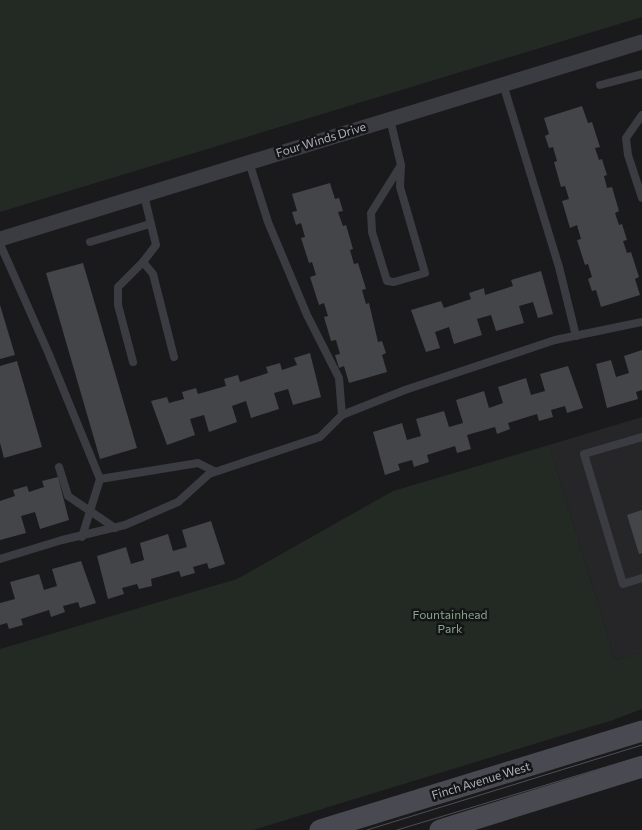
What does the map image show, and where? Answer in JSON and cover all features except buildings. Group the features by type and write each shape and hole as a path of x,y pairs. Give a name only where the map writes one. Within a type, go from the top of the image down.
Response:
{"main road":[{"name":"Finch Avenue West","path":"320,830 642,731"},
{"path":"440,830 642,767"}],"street":[{"name":"Four Winds Drive","path":"0,239 642,42"}],"lane":[{"path":"600,86 642,74"},
{"path":"503,84 559,266 576,336"},
{"path":"642,115 626,138 628,155 642,198"},
{"path":"390,119 401,165 400,187 425,273 394,282 387,280 372,232 371,213 401,165"},
{"path":"249,162 268,222 308,315 339,378 342,416"},
{"path":"133,362 118,305 118,287 143,262 156,245 144,195"},
{"path":"90,242 150,224"},
{"path":"0,244 48,352 100,479 82,537"},
{"path":"143,262 153,274 174,357"},
{"path":"0,559 62,540 115,528 178,502 214,471 320,437 342,416 405,390 555,340 642,322"},
{"path":"642,436 584,454 624,584 642,578"},
{"path":"100,479 198,463 214,471"},
{"path":"59,467 68,496 115,528"}],"shaded area":[{"path":"642,417 642,652 615,660 549,445"}],"green space":[{"path":"0,0 642,0 642,17 0,212"},
{"name":"Fountainhead Park","path":"549,445 615,660 642,652 642,709 613,720 253,830 0,830 0,649 237,579 393,491"}],"tram line":[{"path":"367,830 642,745"},
{"path":"397,830 642,756"}]}
